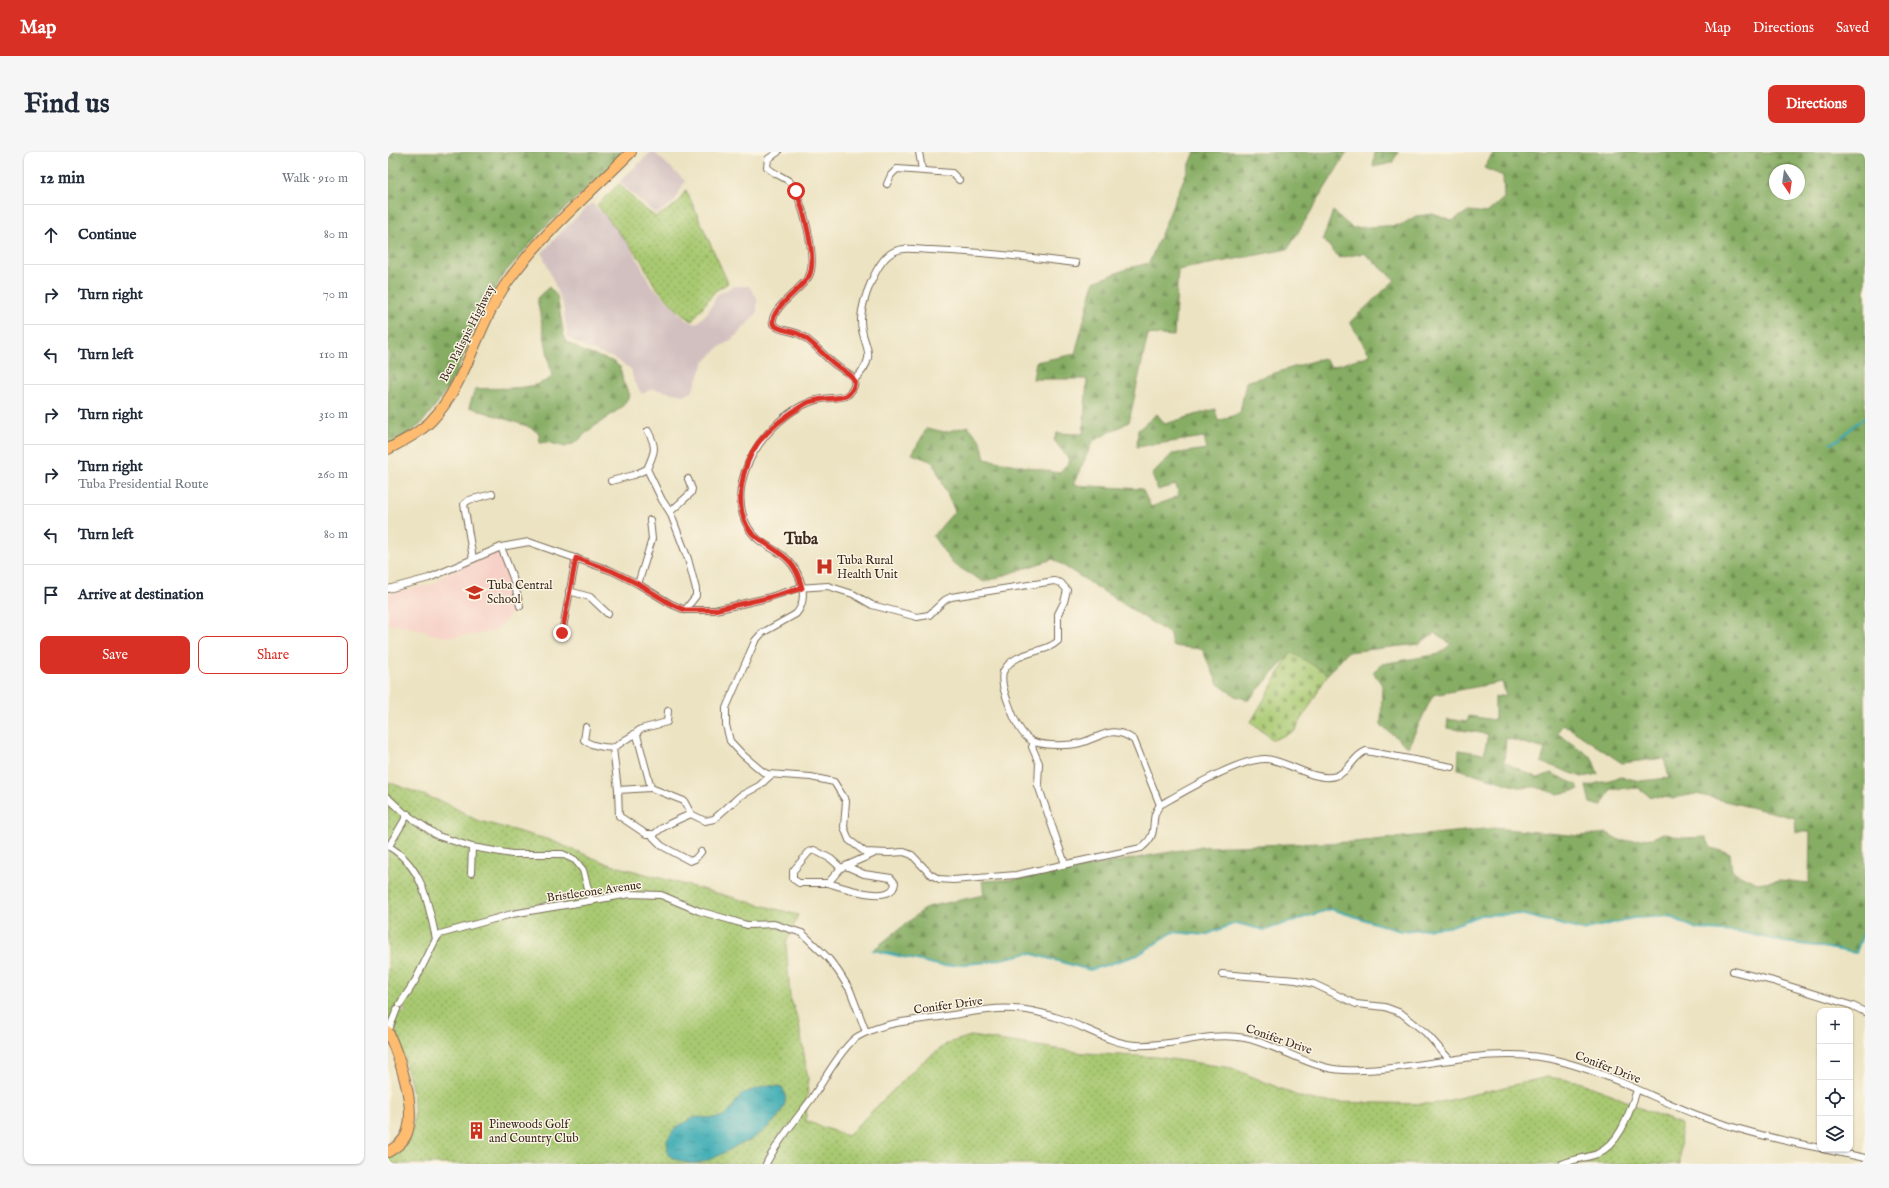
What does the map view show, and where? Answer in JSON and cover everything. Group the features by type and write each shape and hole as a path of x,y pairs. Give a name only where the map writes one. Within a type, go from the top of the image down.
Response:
{"main road":[{"name":"Ben Palispis Highway","path":"388,449 420,430 439,411 456,384 489,312 517,269 543,239 631,152"},
{"path":"388,1032 400,1060 410,1109 408,1133 403,1140 388,1152"}],"street":[{"path":"778,152 768,158 767,167 785,178 796,191 805,216 812,268 805,282 774,315 773,324 779,328 804,337 854,380"},
{"path":"919,152 922,170"},
{"path":"887,184 891,175 897,169 952,173 959,180"},
{"path":"1076,263 960,251 904,249 893,252 876,269 861,320 869,356 863,370 854,380 853,390 846,396 816,400 790,414 758,444 750,458 746,470 741,501 747,526 756,537 777,550 794,565 802,588 802,603 796,614 762,633 755,640 726,708 726,725 730,741 763,772 771,775 811,777 834,782 846,801 844,827 846,834 857,847 865,852 904,852 912,855 930,874 944,880 1016,875 1141,848 1150,841 1155,828 1155,811 1160,805 1227,770 1266,759 1321,776 1330,777 1339,775 1359,754 1366,751 1452,767"},
{"path":"611,481 634,475 647,469 655,447 648,431"},
{"path":"647,469 662,500 670,512 688,559 696,589 696,596 685,610"},
{"path":"670,512 691,493 692,489 688,479"},
{"path":"473,559 469,543 464,504 469,500 492,494"},
{"path":"638,584 652,539 650,520"},
{"path":"388,589 429,578 501,547 529,542 612,571 638,584 658,598 685,610 701,611 726,608 802,588 834,587 853,594 872,605 917,618 929,615 945,600 951,597 1042,582 1061,583 1067,590 1064,602 1058,614 1058,640 1050,646 1032,651 1010,662 1005,668 1002,676 1004,688 1014,719 1020,729 1034,742 1061,746 1085,742 1102,733 1123,732 1134,740 1160,805"},
{"path":"501,547 513,578 520,606"},
{"path":"562,633 576,558"},
{"path":"569,591 590,597 608,614"},
{"path":"586,727 584,736 587,743 613,748 641,729 667,722 668,711"},
{"path":"633,735 638,736 651,788"},
{"path":"1034,742 1032,747 1039,763 1038,785 1065,864"},
{"path":"613,748 618,790 619,816 646,834 654,834 691,814"},
{"path":"618,790 651,788 684,801 691,814 705,821 711,820 742,794 759,786 771,775"},
{"path":"388,798 438,836 472,847 512,854 562,854 575,860 583,870 591,900"},
{"path":"388,1032 436,939 426,895 418,877 410,865 389,846 408,814"},
{"path":"654,834 654,840 690,861 701,852"},
{"path":"471,873 472,847"},
{"path":"814,850 843,867 864,874 890,878 895,883 895,888 892,892 883,895 854,891 828,883 799,883 793,878 793,871 809,852 814,850"},
{"path":"828,883 843,867 874,853"},
{"name":"Bristlecone Avenue","path":"436,939 440,934 512,914 630,894 661,895 699,911 747,925 774,924 802,933 828,958 838,971 850,990 866,1032"},
{"path":"1733,971 1773,981 1853,1006 1865,1012"},
{"path":"1222,974 1296,980 1314,984 1356,1004 1385,1007 1401,1013 1426,1033 1449,1059"},
{"name":"Conifer Drive","path":"766,1164 783,1136 804,1109 843,1052 852,1042 866,1032 899,1022 1014,1008 1055,1017 1116,1041 1134,1045 1151,1045 1225,1035 1257,1041 1320,1065 1340,1070 1391,1068 1449,1059 1493,1056 1524,1056 1551,1059 1580,1067 1741,1130 1817,1148"},
{"path":"1562,1164 1597,1154 1611,1144 1624,1124 1637,1090"},
{"name":"Conifer Drive","path":"1836,1152 1865,1158"}],"shaded area":[{"path":"651,152 654,152 685,181 674,202 656,214 619,182"},
{"path":"592,203 615,226 635,255 651,285 686,320 696,324 708,312 717,295 734,286 749,286 757,298 757,313 735,337 717,349 704,363 692,392 684,395 652,389 642,394 634,382 631,369 613,358 586,348 568,338 563,305 542,253 566,227"},
{"name":"Tuba Central School","path":"501,551 516,602 513,612 500,626 491,632 446,637 429,634 428,631 388,624 388,593 435,584 441,577 449,572"}],"green space":[{"path":"388,152 626,152 544,228 502,276 476,326 453,380 420,425 388,446"},
{"path":"1195,152 1347,152 1288,249 1178,270 1174,336 1148,334 1129,422 1093,441 1073,485 1142,489 1151,507 1179,496 1176,485 1158,490 1152,475 1172,454 1207,449 1204,437 1137,447 1138,430 1157,414 1165,424 1215,409 1218,421 1240,413 1246,382 1323,358 1332,367 1370,355 1350,322 1395,280 1364,253 1339,258 1323,239 1333,211 1352,228 1401,225 1416,216 1433,214 1452,221 1469,211 1487,213 1504,198 1503,176 1484,168 1494,152 1865,152 1865,928 1856,953 1784,942 1746,933 1697,929 1669,916 1633,918 1583,930 1520,914 1481,915 1449,927 1400,931 1331,909 1264,930 1236,923 1205,935 1173,932 1138,955 1090,970 1029,953 988,962 942,966 873,950 927,907 984,895 982,881 1019,879 1198,847 1354,842 1494,828 1580,836 1607,833 1621,841 1653,838 1663,833 1681,838 1706,837 1711,848 1730,853 1732,871 1757,883 1780,880 1809,883 1810,832 1796,832 1795,818 1696,794 1672,798 1649,796 1639,788 1611,789 1601,806 1590,803 1586,786 1621,777 1641,781 1669,778 1664,758 1622,763 1563,724 1557,733 1592,758 1598,774 1582,777 1541,762 1545,749 1506,738 1504,762 1538,778 1551,773 1577,785 1579,790 1557,794 1536,787 1518,787 1458,769 1459,750 1484,754 1488,734 1447,728 1448,719 1467,722 1469,716 1495,720 1495,697 1506,695 1502,682 1433,695 1408,747 1381,725 1382,685 1373,672 1382,664 1439,654 1451,644 1434,633 1419,644 1347,652 1328,674 1291,653 1249,700 1235,696 1218,684 1202,649 1172,646 1170,634 1053,559 984,582 953,564 933,536 955,511 933,462 912,454 927,428 945,432 968,426 981,441 985,459 1059,473 1070,461 1054,440 1057,433 1083,434 1087,379 1033,379 1036,362 1075,354 1094,282 1129,268 1149,263"},
{"path":"1375,152 1398,152 1392,163 1373,167"},
{"path":"619,184 642,207 656,217 677,204 686,190 728,283 715,291 692,321 675,308 655,286 641,260 597,205"},
{"path":"549,287 557,296 565,341 584,352 612,361 620,367 623,382 630,395 622,407 588,431 577,442 565,447 547,442 540,443 539,433 527,426 469,407 475,389 525,387 544,382 552,377 537,298"},
{"path":"1291,652 1328,674 1295,731 1273,740 1251,722"},
{"path":"388,782 448,804 476,820 550,840 608,864 798,915 786,943 790,997 799,1023 808,1079 806,1121 847,1136 921,1063 948,1043 971,1036 1084,1053 1156,1057 1232,1068 1300,1097 1326,1102 1433,1104 1547,1077 1576,1081 1611,1094 1640,1108 1681,1124 1680,1164 388,1164 388,1159 403,1147 411,1132 414,1115 413,1096 409,1077 394,1024 388,1019"}],"water":[{"path":"768,1085 782,1087 785,1095 785,1102 778,1117 758,1135 702,1162 685,1162 668,1155 667,1140 675,1128 694,1117 717,1118 723,1116 728,1113 739,1097 744,1093"}],"waterway":[{"path":"1831,443 1841,438 1855,424 1865,418"},
{"path":"873,950 942,966 988,962 1029,953 1090,970 1138,955 1173,932 1205,935 1236,923 1264,930 1331,909 1400,931 1449,927 1481,915 1520,914 1583,930 1633,918 1669,916 1697,929 1746,933 1784,942 1856,953 1865,928"}],"tunnel":[{"path":"400,1010 403,1006"}],"place":[{"name":"Tuba Rural Health Unit","path":"824,567"},
{"name":"Tuba Central School","path":"474,592"},
{"name":"Pinewoods Golf and Country Club","path":"476,1131"}],"district":[{"name":"Tuba","path":"801,538"}],"route":[{"path":"562,633 576,558 625,577 658,598 685,610 701,611 732,607 802,588 794,565 777,550 751,533 744,519 741,501 741,493 750,458 766,434 790,414 806,404 816,400 846,396 853,390 854,385 854,380 850,375 828,359 804,337 775,326 772,321 774,315 784,303 805,282 810,275 812,268 812,258 805,216 796,191"}]}
